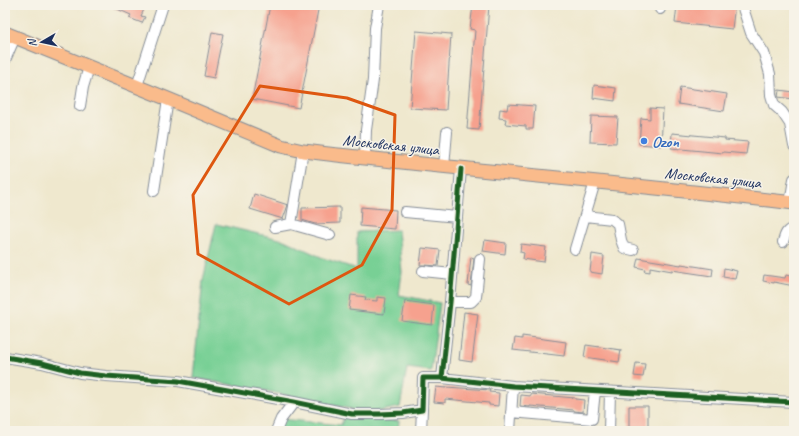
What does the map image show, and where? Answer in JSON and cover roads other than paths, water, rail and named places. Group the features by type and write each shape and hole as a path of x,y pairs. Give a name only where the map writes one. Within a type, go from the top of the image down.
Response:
{"main road":[{"name":"Московская улица","path":"10,35 281,146 303,151 792,203"}],"street":[{"path":"137,86 163,5"},
{"path":"365,158 366,130 373,80 375,28 379,5"},
{"path":"742,5 751,33 764,53 770,74 771,95 774,105 782,112 790,124 794,146"},
{"path":"5,60 10,35"},
{"path":"80,106 83,87 89,67"},
{"path":"154,191 168,99"},
{"path":"444,167 447,132"},
{"path":"291,224 303,151"},
{"path":"442,378 461,169"},
{"path":"792,203 794,179"},
{"path":"575,249 595,182"},
{"path":"405,212 457,217"},
{"path":"585,216 612,220 618,224 624,248 633,250"},
{"path":"275,227 291,224 330,235"},
{"path":"783,242 785,233 794,228"},
{"path":"450,302 471,302 476,297 480,259"},
{"path":"423,271 452,274"},
{"path":"5,357 42,363 80,373 178,381 352,414 402,413 422,410"},
{"path":"421,431 423,378 442,378 513,386 794,402"},
{"path":"510,431 513,386"},
{"path":"511,412 592,419 594,391"},
{"path":"609,431 610,392"},
{"path":"276,431 281,418 294,402"}],"place":[{"name":"Ozon","path":"644,141"}]}
